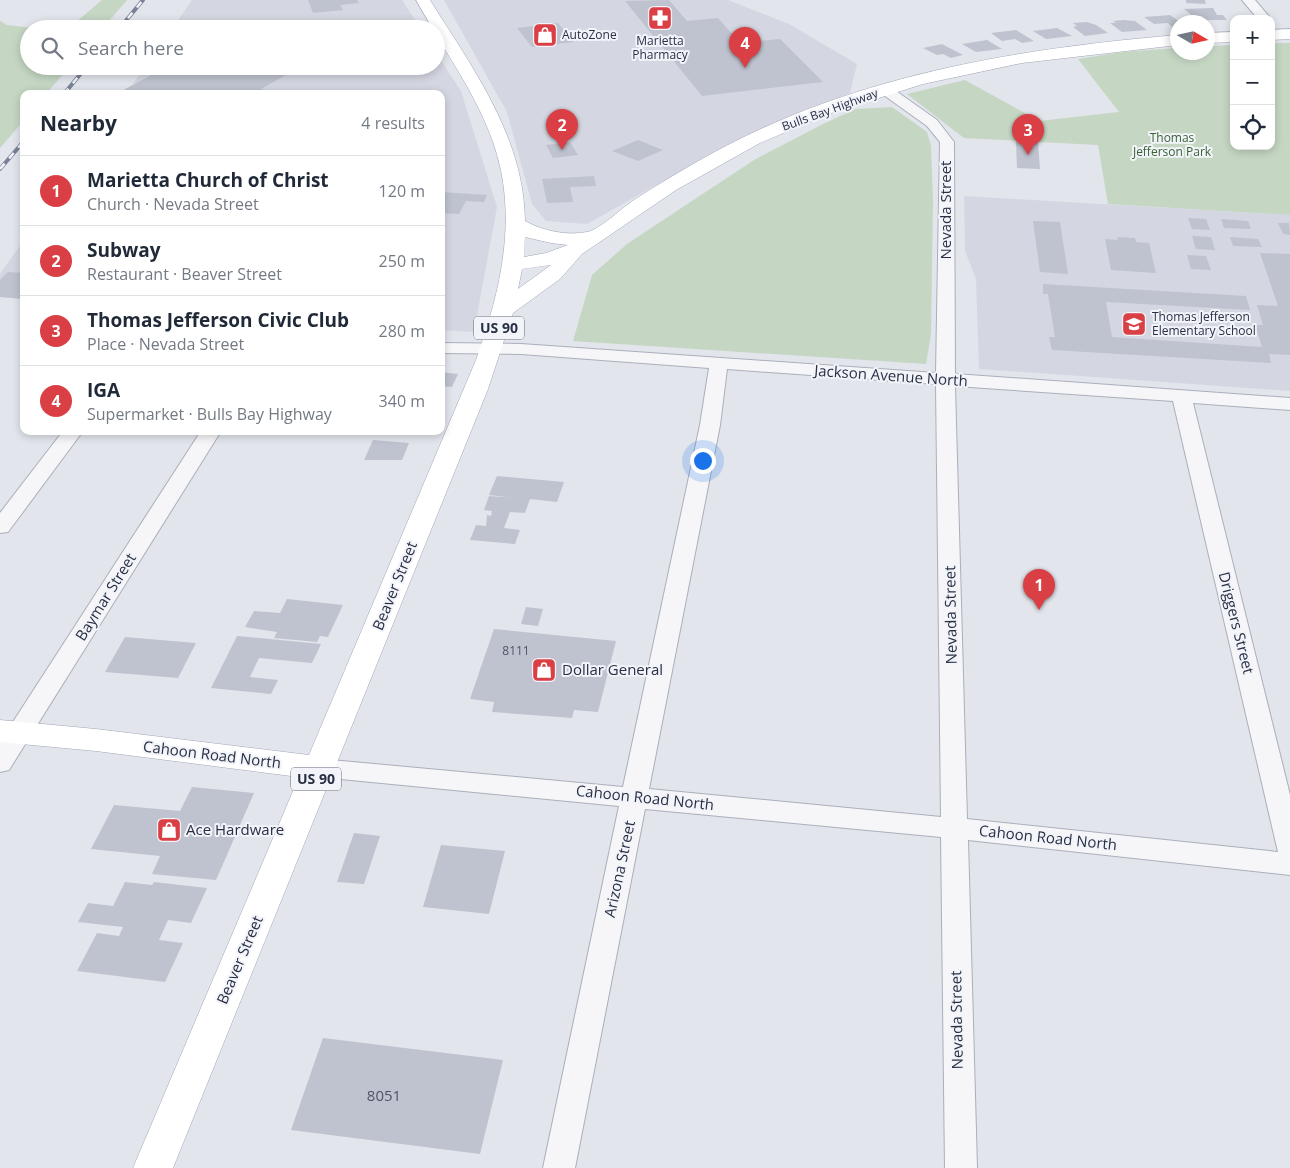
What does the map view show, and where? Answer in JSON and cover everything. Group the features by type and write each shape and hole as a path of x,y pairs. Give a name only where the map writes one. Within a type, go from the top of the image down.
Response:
{"main road":[{"name":"Beaver Street","path":"424,0 435,20"},
{"path":"1215,37 1230,36"},
{"name":"Beaver Street","path":"153,1168 492,349 504,309 513,264 516,224 510,172 503,145 494,123 445,37"},
{"name":"Bulls Bay Highway","path":"513,264 545,260 584,244 666,188 738,147 808,116 888,89 977,66 1102,46 1170,41"},
{"path":"504,309 553,275 584,244 570,239 540,236 516,224"},
{"name":"Cahoon Road North","path":"10,732 99,740 320,768"}],"street":[{"path":"1248,0 1261,15"},
{"name":"Nevada Street","path":"888,89 890,93 932,123 947,142 947,380 960,1168"},
{"name":"Jackson Avenue North","path":"445,348 520,349 1290,404"},
{"name":"Arizona Street","path":"559,1168 710,426 720,363"},
{"name":"Driggers Street","path":"1182,396 1290,850"},
{"path":"0,527 70,435"},
{"name":"Baymar Street","path":"0,764 10,732 208,435"},
{"name":"Cahoon Road North","path":"320,768 953,828 1290,864"}],"shaded area":[{"path":"192,0 402,0 415,20 178,20"},
{"path":"444,0 728,0 789,24 857,64 850,93 731,143 587,224 546,221 532,204 507,112"},
{"path":"445,67 461,91 497,207 474,332 445,330 445,90 129,90 139,75 445,75"},
{"name":"Thomas Jefferson Elementary School","path":"964,196 1290,215 1290,391 979,369 976,279 965,251"},
{"path":"20,246 20,299 0,297 0,274"}],"green space":[{"path":"102,0 127,0 110,20 79,20"},
{"path":"0,21 7,25 20,26 20,75 62,75 49,90 20,90 20,125 0,148"},
{"name":"Thomas Jefferson Park","path":"1275,43 1290,43 1290,215 1108,204 1098,145 964,138 907,94 965,80 1039,121 1119,112 1078,59 1123,52 1170,49 1170,60 1215,60 1215,46 1230,45 1230,150 1275,150"},
{"path":"892,107 927,132 931,146 933,201 931,334 926,364 573,341 592,275 627,244 754,160 823,124 856,109"}],"building":[{"path":"308,0 357,0 359,3 340,5 343,10 313,13"},
{"path":"669,0 687,21 718,18 740,43 780,39 823,82 702,96 625,1"},
{"path":"1186,0 1205,0 1206,4 1186,3"},
{"path":"1213,8 1217,15 1223,15 1227,20 1215,20 1215,15 1191,15 1184,9"},
{"path":"1170,15 1170,25 1168,23 1154,24 1144,17"},
{"path":"1123,20 1135,21 1147,30 1122,32 1110,23"},
{"path":"1087,22 1096,25 1108,33 1085,36 1073,27 1077,26 1073,23"},
{"name":"AutoZone","path":"558,23 573,42 532,47 517,28"},
{"path":"1057,28 1072,36 1046,39 1033,31"},
{"path":"1016,30 1034,41 1022,43 1015,39 1002,41 991,33"},
{"path":"987,40 1002,49 976,52 962,44"},
{"path":"942,44 963,55 951,58 943,54 937,55 923,48"},
{"path":"151,75 286,75 261,89 265,90 123,90"},
{"path":"638,140 663,150 638,161 612,151"},
{"path":"570,142 578,155 553,158 546,145"},
{"path":"1016,142 1038,143 1040,169 1017,168"},
{"path":"594,176 596,186 570,187 573,202 547,203 542,179"},
{"path":"445,192 487,195 484,202 466,201 459,214 445,213"},
{"path":"1188,218 1206,219 1210,230 1192,229"},
{"path":"1221,219 1248,221 1251,229 1224,228"},
{"path":"1033,221 1060,222 1068,274 1040,272"},
{"path":"1278,223 1289,223 1290,235 1283,234"},
{"path":"1192,236 1211,237 1215,250 1196,249"},
{"path":"1117,237 1135,238 1136,242 1149,243 1156,273 1111,270 1105,239 1118,240"},
{"path":"1230,237 1258,239 1262,247 1233,246"},
{"path":"1260,253 1290,254 1290,355 1269,354 1271,363 1052,350 1049,337 1055,337 1048,294 1043,294 1043,284 1246,296 1250,310 1106,302 1112,337 1262,347 1255,325 1263,325 1257,305 1278,306"},
{"path":"1187,255 1206,256 1211,270 1191,269"},
{"path":"8,272 20,273 20,299 0,297 0,280"},
{"path":"445,372 458,374 452,387 445,386"},
{"path":"373,440 409,443 402,460 364,460"},
{"path":"497,476 564,482 557,502 530,499 525,513 510,512 504,528 520,530 515,544 470,540 476,525 486,526 487,515 491,516 492,511 484,510 489,496 515,498 489,495"},
{"path":"287,599 343,605 328,637 320,636 317,642 274,638 277,632 245,627 254,611 280,613"},
{"path":"526,607 543,609 538,626 521,624"},
{"name":"Dollar General","path":"494,629 616,641 598,712 574,710 572,718 492,712 494,702 470,699"},
{"path":"237,636 321,644 312,663 259,658 250,677 278,680 271,694 211,688"},
{"path":"125,637 196,643 178,678 105,672"},
{"name":"Ace Hardware","path":"192,787 254,793 216,880 152,874 160,856 91,849 114,805 180,811"},
{"path":"354,833 380,836 364,884 337,882"},
{"path":"441,845 505,851 489,914 423,907"},
{"path":"125,882 152,885 154,882 207,888 191,923 168,920 159,940 183,943 165,982 77,971 97,933 119,936 123,927 78,922 88,903 113,906"},
{"path":"323,1038 503,1060 480,1154 291,1130"}],"railway":[{"path":"126,20 143,0"},
{"path":"67,90 80,75"},
{"path":"0,169 20,146"}],"place":[{"name":"Marietta Pharmacy","path":"660,18"},
{"name":"AutoZone","path":"545,35"},
{"name":"IGA","path":"745,68"},
{"name":"Subway","path":"562,150"},
{"name":"Thomas Jefferson Civic Club","path":"1028,155"},
{"name":"Thomas Jefferson Elementary School","path":"1134,324"},
{"name":"Marietta Church of Christ","path":"1039,610"},
{"name":"Dollar General","path":"544,670"},
{"name":"Ace Hardware","path":"169,830"}]}
